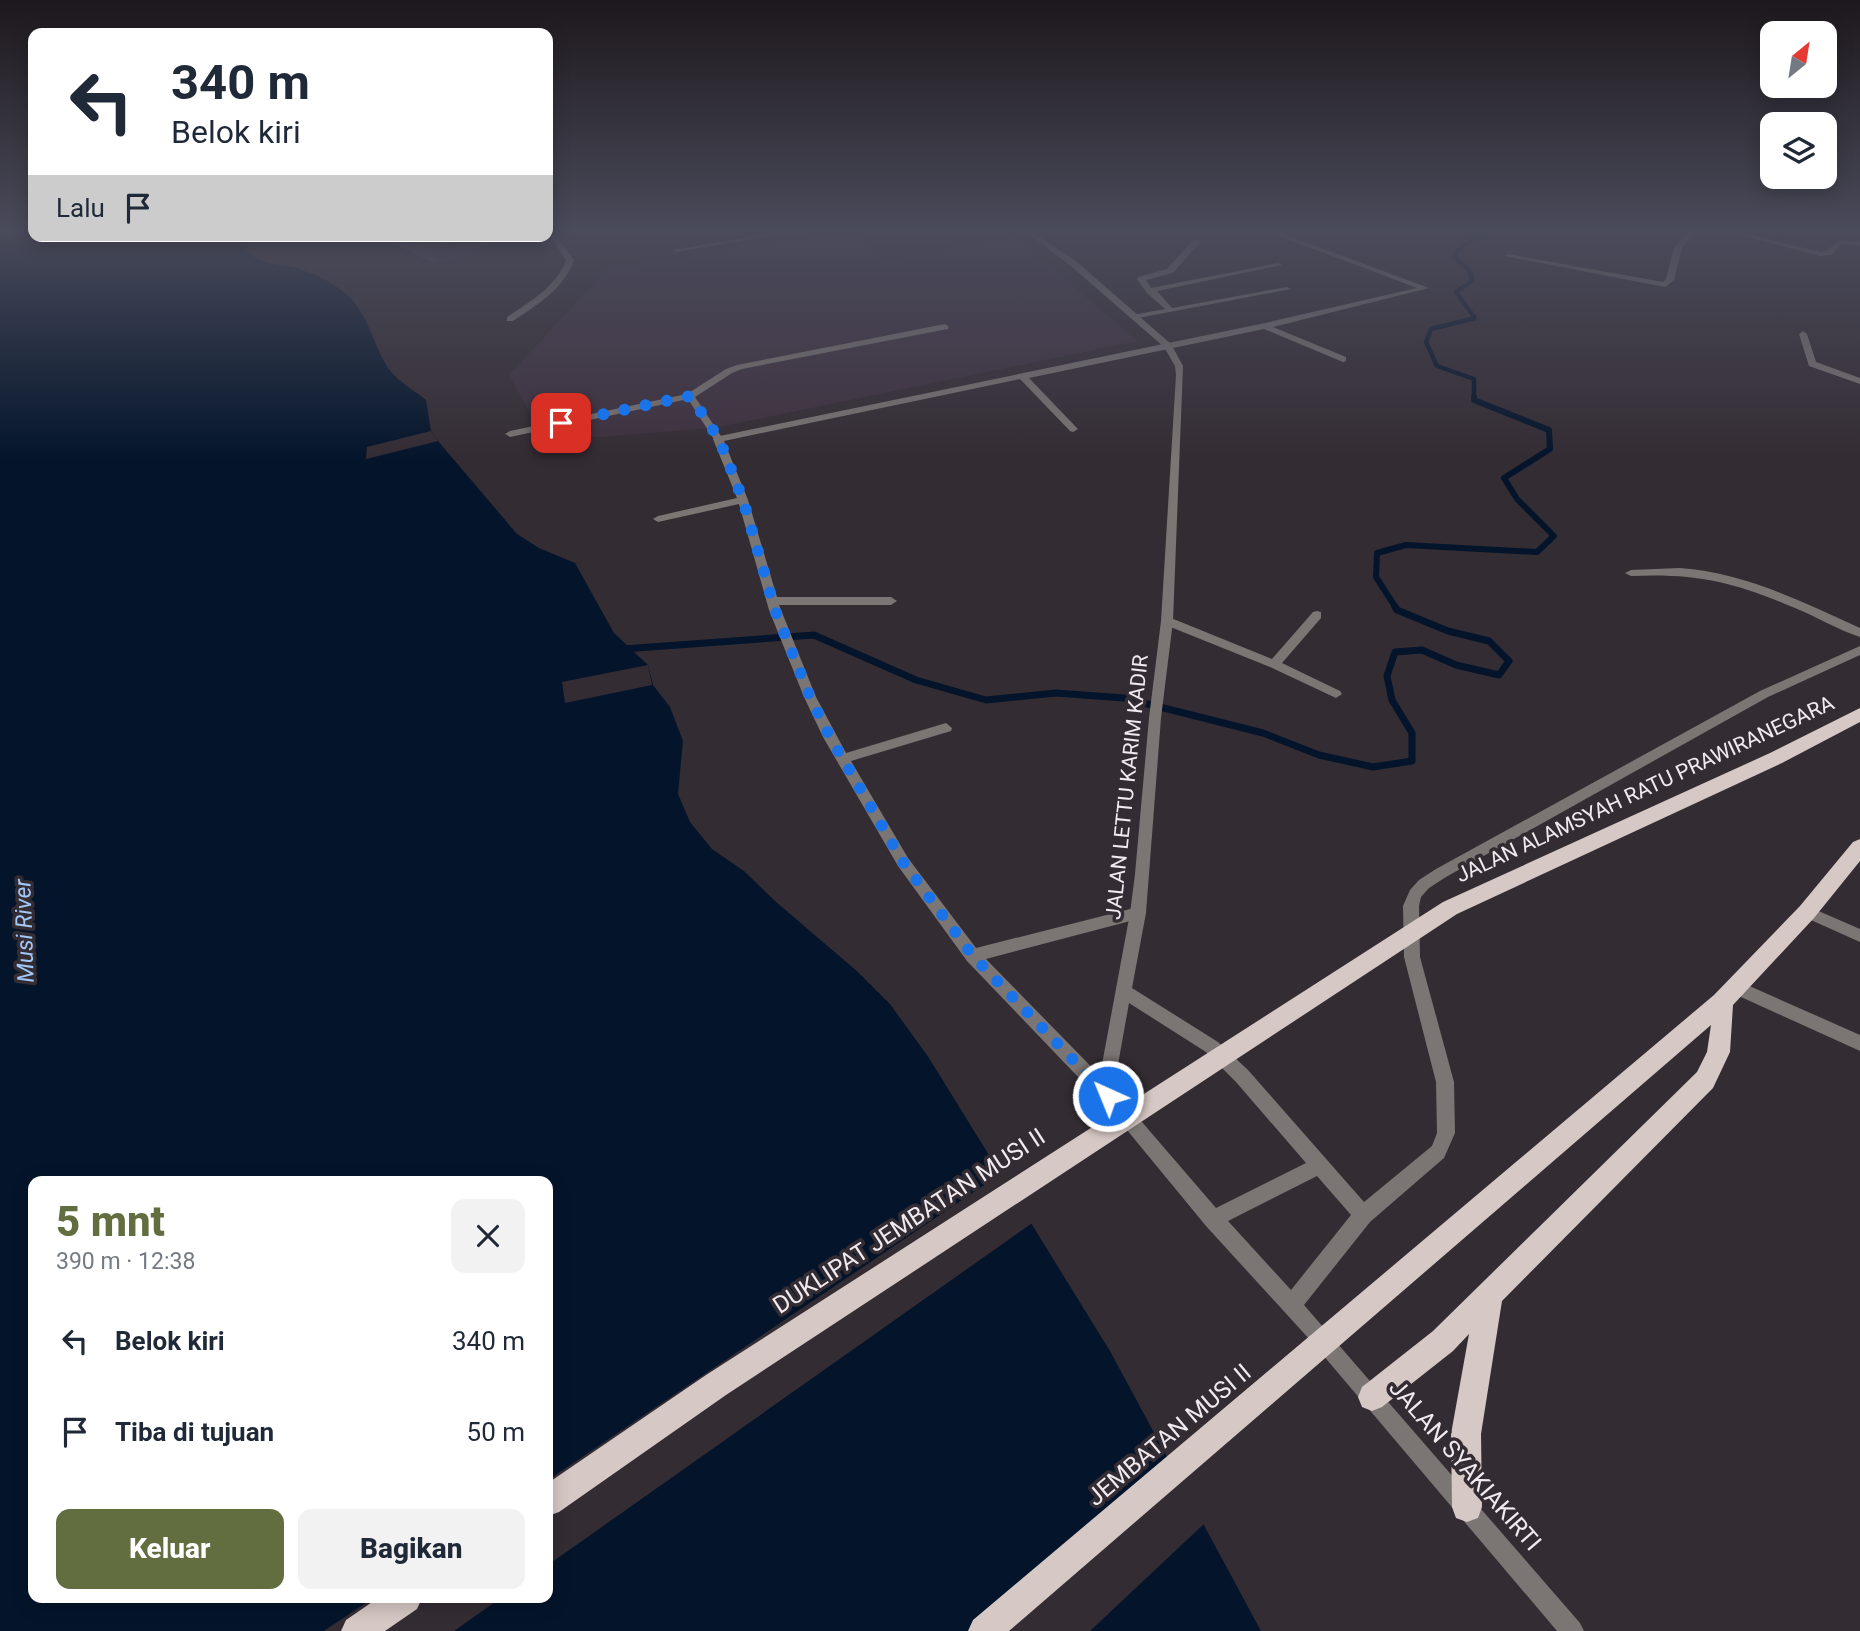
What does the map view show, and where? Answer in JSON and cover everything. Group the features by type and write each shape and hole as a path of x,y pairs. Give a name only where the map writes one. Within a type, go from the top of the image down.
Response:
{"highway":[{"name":"JALAN ALAMSYAH RATU PRAWIRANEGARA","path":"1450,908 1776,758 1860,714"},
{"path":"1372,1396 1443,1341 1705,1080 1720,1053 1729,994 1807,912 1860,847"},
{"name":"DUKLIPAT JEMBATAN MUSI II","path":"553,1497 842,1302 1450,908"},
{"name":"JEMBATAN MUSI II","path":"984,1631 1392,1285 1729,994"},
{"path":"1467,1507 1466,1434 1490,1294"},
{"path":"358,1631 399,1603"}],"street":[{"path":"510,319 526,308"},
{"name":"JALAN LETTU KARIM KADIR","path":"1108,1096 1111,1059 1138,913 1155,718 1167,621 1180,375 1179,366 1168,346 1126,308"},
{"path":"1136,317 1181,308"},
{"path":"719,439 1340,308"},
{"path":"1265,326 1343,359"},
{"path":"510,434 690,396 740,367 944,327"},
{"path":"1803,334 1812,364 1860,381"},
{"path":"1023,377 1073,429"},
{"path":"690,396 719,439 743,500 782,627 810,697 903,862 973,956 1108,1096 1290,1306 1363,1215 1438,1152 1446,1133 1445,1082 1412,957 1410,906 1415,894 1424,884 1441,873 1764,694 1860,650"},
{"path":"658,519 743,500"},
{"path":"1631,573 1680,572 1712,576 1860,632"},
{"path":"773,601 891,601"},
{"path":"1274,664 1317,615"},
{"path":"1167,621 1274,664 1336,694"},
{"path":"843,759 946,728"},
{"path":"1807,912 1860,936"},
{"path":"973,956 1138,913"},
{"path":"1125,992 1212,1047 1242,1076 1363,1215"},
{"path":"1729,994 1860,1043"},
{"path":"1213,1219 1319,1166"},
{"name":"JALAN SYAKIAKIRTI","path":"1290,1306 1372,1396 1572,1631"}],"shaded area":[{"path":"571,308 1099,308 1138,341 714,428 545,441 509,375"}],"water":[{"name":"Musi River","path":"0,308 358,308 392,373 426,400 431,431 438,441 517,534 539,548 575,563 614,633 648,665 653,685 670,707 683,741 678,794 690,822 712,849 744,871 858,972 890,1004 929,1058 1110,1351 1261,1631 0,1631"}],"pier":[{"path":"431,431 438,441 366,459 367,447"},
{"path":"648,665 652,685 565,703 562,682"},
{"path":"1005,1171 1035,1221 553,1561 553,1477"},
{"path":"1171,1456 1206,1522 1090,1631 973,1631"},
{"path":"366,1603 494,1603 454,1631 324,1631"}],"waterway":[{"path":"1396,608 1376,577 1377,553 1406,545 1537,552 1554,536 1517,499 1504,478 1550,449 1549,430 1474,400 1474,379 1437,366 1426,342 1431,329 1475,318 1468,308"},
{"path":"623,649 814,635 916,680 986,700 1056,693 1124,698 1263,733 1319,755 1373,767 1412,761 1412,733 1392,700 1387,676 1395,652 1422,650 1456,665 1499,675 1509,661 1489,641 1448,631 1395,607"}],"route":[{"path":"561,423 690,396 719,439 743,500 775,610 810,697 830,737 903,862 973,956 1108,1096"}]}
